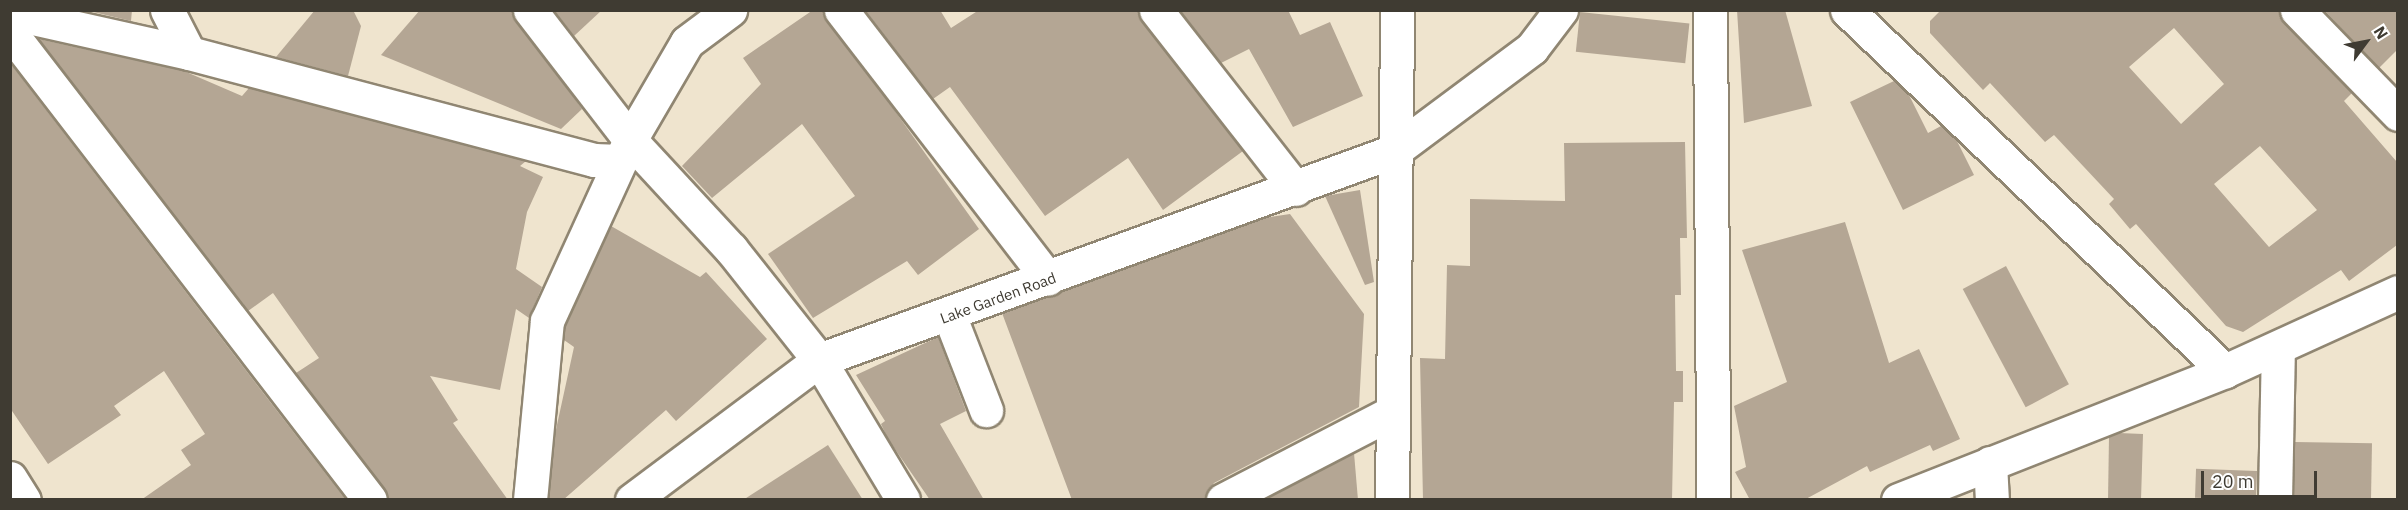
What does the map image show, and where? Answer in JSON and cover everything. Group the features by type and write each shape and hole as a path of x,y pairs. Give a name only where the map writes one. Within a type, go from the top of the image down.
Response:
{"street":[{"path":"167,10 189,53"},
{"path":"530,10 625,151 731,249 819,360 903,500"},
{"path":"530,500 547,321 625,151 687,42 730,10"},
{"path":"841,10 1048,279"},
{"path":"1156,10 1296,189"},
{"path":"1392,500 1391,413 1397,10"},
{"name":"Lake Garden Road","path":"632,500 819,360 950,317 1394,151 1532,48 1561,10"},
{"path":"1710,10 1713,500"},
{"path":"1847,10 2225,371"},
{"path":"2297,10 2397,114"},
{"path":"10,13 189,53 594,159 625,151"},
{"path":"10,32 370,500"},
{"path":"1898,500 2278,349 2397,292"},
{"path":"950,317 986,410"},
{"path":"2275,500 2278,349"},
{"path":"1223,500 1391,413"},
{"path":"1990,463 1992,500"},
{"path":"10,478 24,500"}],"building":[{"path":"85,10 132,10 131,21"},
{"path":"315,10 353,10 361,26 348,76 276,57"},
{"path":"420,10 512,10 582,109 561,129 381,55"},
{"path":"554,10 602,10 574,36"},
{"path":"813,10 823,10 979,229 918,275 907,261 813,318 768,254 855,196 802,124 712,198 682,166 761,84 743,58"},
{"path":"865,10 940,10 951,28 979,10 1138,10 1243,151 1163,210 1128,158 1045,216 950,87 933,99"},
{"path":"1180,10 1288,10 1300,35 1330,22 1363,96 1293,127 1249,49 1221,63"},
{"path":"1737,10 1785,10 1812,106 1744,123"},
{"path":"1941,10 2279,10 2284,23 2352,93 2344,101 2397,162 2397,245 2349,281 2341,270 2243,332 2226,326 2136,224 2130,229 2109,204 2114,199 2054,135 2045,142 1990,83 1983,90 1930,33 1930,21","holes":["2174,28 2224,84 2181,124 2129,67","2260,146 2317,210 2269,247 2214,184"]},
{"path":"2324,10 2397,10 2397,50 2379,68"},
{"path":"1580,12 1689,23 1685,63 1576,52"},
{"path":"39,39 184,71 242,96 249,88 526,161 520,166 543,177 527,212 516,269 542,287 529,318 516,309 500,390 430,376 458,420 453,423 508,500 388,500 296,373 319,358 273,293 248,311"},
{"path":"10,63 346,500 141,500 191,465 181,450 205,434 164,371 114,406 121,415 48,464 10,408"},
{"path":"1894,81 1909,95 1928,133 1941,126 1957,141 1974,175 1903,210 1850,102"},
{"path":"1685,142 1687,238 1680,238 1681,295 1675,295 1676,371 1683,371 1683,402 1674,402 1672,500 1423,500 1420,358 1445,359 1447,265 1470,266 1470,199 1565,201 1564,143"},
{"path":"1360,190 1374,282 1365,285 1325,196"},
{"path":"1290,214 1364,314 1359,407 1214,483 1204,500 1072,500 1002,313 1264,218"},
{"path":"1845,222 1889,363 1919,349 1960,439 1933,451 1930,445 1870,472 1867,466 1804,500 1750,500 1735,472 1746,467 1734,406 1787,382 1742,250"},
{"path":"611,226 700,277 706,272 767,339 676,421 666,410 563,500 549,500 555,434 574,347 564,340 565,326"},
{"path":"2006,266 2069,384 2026,407 1963,289"},
{"path":"938,337 966,411 940,424 984,500 930,500 888,439 881,424 885,421 856,375"},
{"path":"2119,433 2143,434 2141,500 2108,500 2109,437"},
{"path":"2295,442 2372,443 2371,500 2294,500"},
{"path":"828,445 863,500 743,500"},
{"path":"1354,453 1358,500 1265,500"},
{"path":"2196,469 2257,471 2256,500 2195,498"}]}
